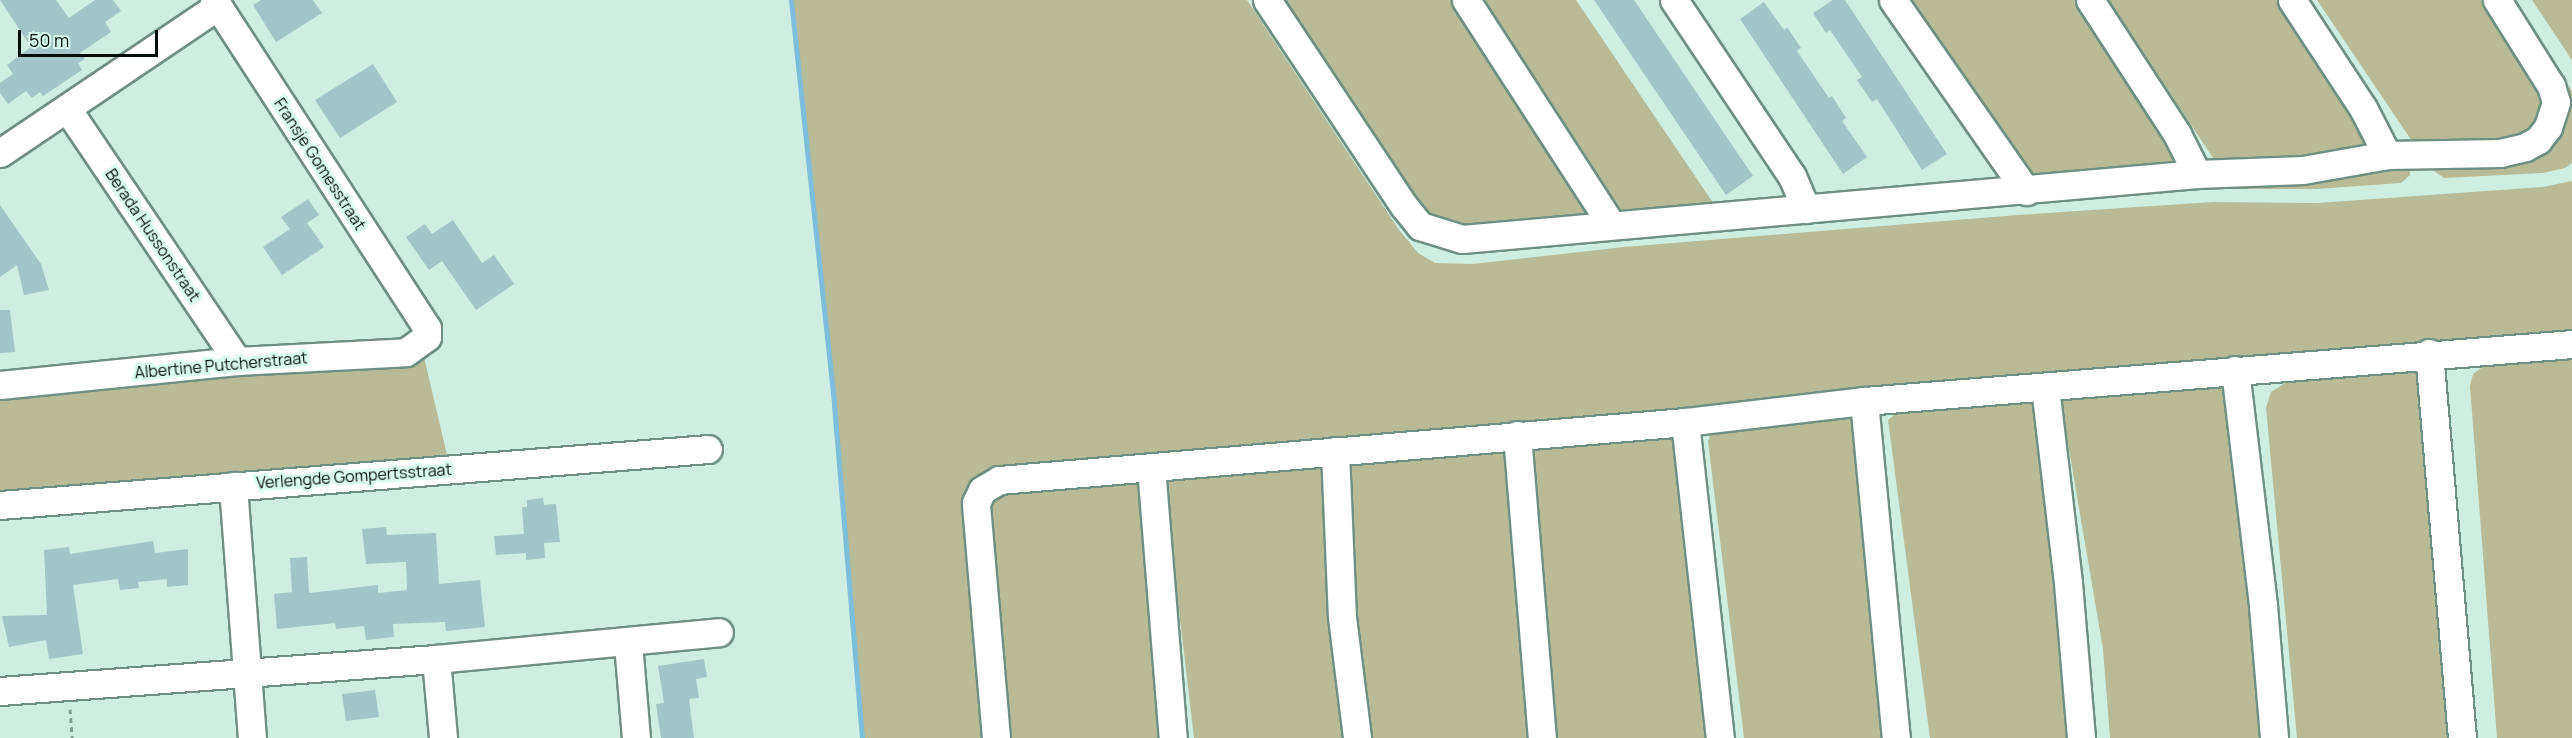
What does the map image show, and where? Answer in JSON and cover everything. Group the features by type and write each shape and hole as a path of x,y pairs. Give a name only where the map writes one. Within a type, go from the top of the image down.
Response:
{"street":[{"path":"1267,0 1420,226 1462,239 1611,224 2026,191 2197,174 2303,170 2387,155 2500,153 2538,140 2548,127 2556,102 2551,86 2497,0"},
{"path":"1466,0 1611,224"},
{"path":"1674,0 1792,177 1806,208"},
{"path":"1893,0 2026,191"},
{"path":"2090,0 2177,134 2197,174"},
{"path":"2292,0 2363,108 2387,155"},
{"path":"0,153 68,110 216,3"},
{"name":"Fransje Gomesstraat","path":"216,3 427,328"},
{"name":"Berada Hussonstraat","path":"68,110 237,361"},
{"name":"Albertine Putcherstraat","path":"0,385 237,361 406,352 427,337 427,328"},
{"path":"996,738 975,502 982,490 999,480 1685,422 1864,401 2429,353 2572,344"},
{"path":"2429,353 2462,738"},
{"path":"2235,370 2263,606 2274,738"},
{"path":"2045,387 2081,738"},
{"path":"1864,401 1896,738"},
{"path":"1685,422 1720,738"},
{"path":"1517,435 1542,738"},
{"name":"Verlengde Gompertsstraat","path":"0,505 708,449"},
{"path":"1335,451 1342,617 1357,738"},
{"path":"1151,467 1173,738"},
{"path":"233,486 252,738"},
{"path":"0,691 436,659 628,643 719,632"},
{"path":"628,643 636,738"},
{"path":"436,659 443,738"}],"path":[{"path":"68,686 72,738"}],"green space":[{"path":"791,0 1247,0 1399,230 1418,253 1435,263 1473,264 1624,247 2018,215 2213,202 2318,203 2543,187 2572,181 2572,331 973,487 987,738 862,738 834,405"},
{"path":"1269,0 1468,0 1608,211 1435,241"},
{"path":"1481,0 1576,0 1728,225 1628,221"},
{"path":"1901,0 2092,0 2207,174 2207,189 2028,196"},
{"path":"2108,0 2302,0 2409,160 2410,175 2401,183 2317,189 2242,189 2229,182"},
{"path":"2317,0 2511,0 2572,91 2572,163 2565,168 2543,173 2444,178 2430,168"},
{"path":"2532,0 2572,0 2572,60"},
{"path":"424,357 451,472 0,507 0,393"},
{"path":"2572,360 2572,738 2497,738 2470,386 2473,374 2484,366"},
{"path":"2425,371 2470,738 2297,738 2266,408 2271,392 2285,383"},
{"path":"2223,384 2280,738 2110,738 2103,649 2061,402 2070,396"},
{"path":"2029,401 2041,404 2086,738 1930,738 1888,420 1898,412"},
{"path":"1849,416 1863,420 1904,738 1744,738 1708,441 1712,430"},
{"path":"1678,434 1723,738 1550,738 1531,446"},
{"path":"1501,446 1508,453 1531,738 1373,738 1351,616 1346,466 1351,458"},
{"path":"1324,464 1346,738 1194,738 1163,474"},
{"path":"1142,477 1165,738 1005,738 985,509 1001,488"}],"building":[{"path":"0,0 56,0 69,18 95,0 113,0 121,11 105,22 111,32 80,53 85,59 78,63 82,70 43,96 40,92 32,98 26,91 8,104 0,93 0,83 13,74 7,65 31,47"},
{"path":"261,0 313,0 322,13 276,42 253,5"},
{"path":"1594,0 1634,0 1753,176 1726,195"},
{"path":"1833,0 1845,0 1947,154 1922,170 1877,99 1872,102 1857,80 1862,77 1830,30 1826,33 1813,13"},
{"path":"1764,2 1784,30 1787,27 1801,48 1797,51 1829,98 1832,96 1846,118 1842,121 1867,157 1843,174 1740,19"},
{"path":"373,64 397,102 340,138 315,100"},
{"path":"308,199 319,215 307,223 324,247 282,275 263,247 290,229 281,217"},
{"path":"0,205 41,264 49,290 24,295 17,265 0,277"},
{"path":"453,220 482,263 494,255 514,284 476,310 442,261 429,270 406,237 425,224 432,234"},
{"path":"0,310 10,310 15,352 0,353"},
{"path":"543,498 544,505 556,504 560,542 544,543 545,558 526,560 526,553 496,555 494,536 524,534 522,507 527,507 527,500"},
{"path":"386,527 387,535 436,533 439,584 480,580 485,627 446,631 445,622 393,624 394,637 366,640 364,626 336,629 335,623 277,629 274,594 292,592 290,558 307,557 309,593 378,585 378,593 407,590 406,562 366,564 362,529"},
{"path":"153,541 155,553 188,549 188,585 167,587 167,579 138,582 139,588 120,590 118,579 73,585 83,654 49,659 46,640 9,647 2,616 47,615 44,550 69,547 70,554"},
{"path":"704,659 707,677 696,679 699,698 689,699 694,738 661,738 656,704 664,703 658,666"},
{"path":"375,690 379,717 346,721 342,694"}],"waterway":[{"path":"791,0 834,405 862,738"}]}
